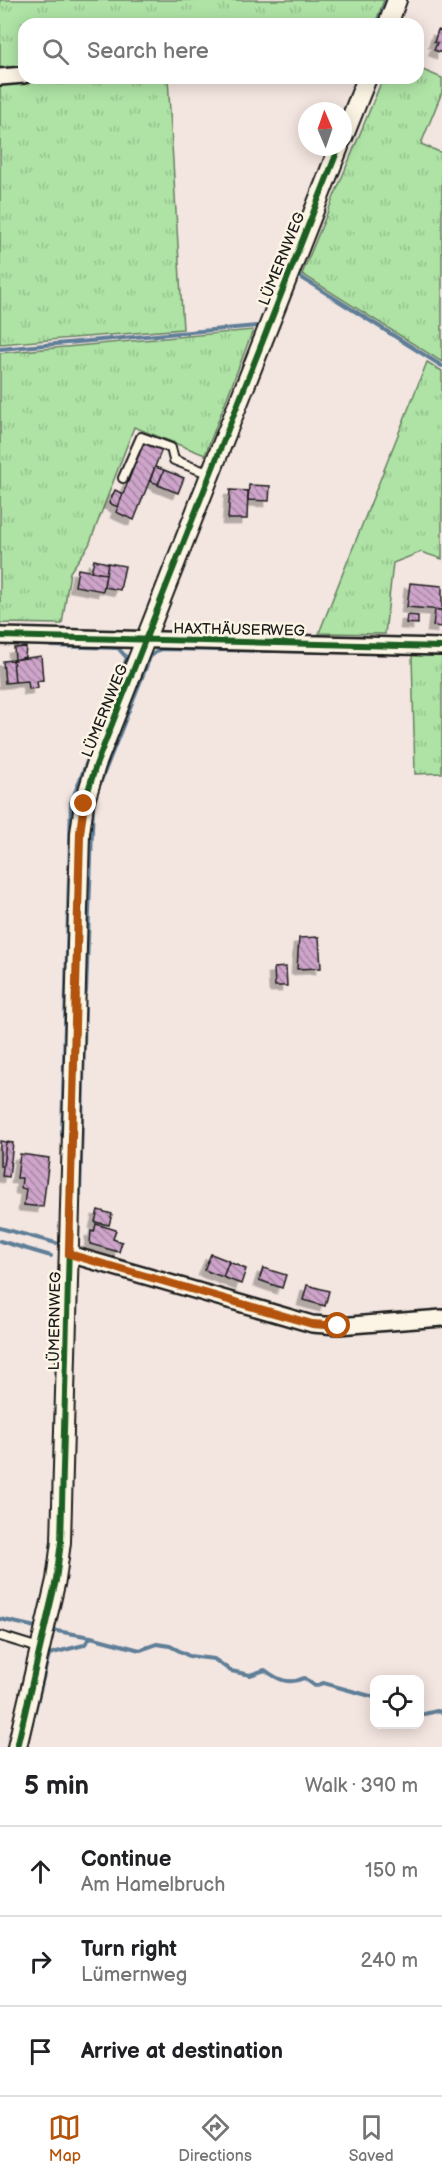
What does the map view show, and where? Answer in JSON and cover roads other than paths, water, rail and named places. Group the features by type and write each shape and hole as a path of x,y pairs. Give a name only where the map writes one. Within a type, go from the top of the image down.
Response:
{"street":[{"path":"390,18 397,0"},
{"path":"0,77 18,76"},
{"path":"352,116 365,84"},
{"name":"LÜMERNWEG","path":"17,1747 48,1618 62,1542 82,814 96,765 335,156"},
{"name":"HAXTHÄUSERWEG","path":"0,636 442,647"},
{"path":"69,1254 312,1324 338,1326 442,1318"}],"lane":[{"path":"123,478 141,437 171,448 174,460 210,474"},
{"path":"0,1636 42,1643"}],"waterway":[{"path":"380,18 387,0"},
{"path":"299,276 442,366"},
{"path":"0,349 257,326"},
{"path":"51,646 118,648 127,658 71,803 62,1135"},
{"path":"97,791 150,657 160,649 388,653"},
{"path":"86,992 93,804"},
{"path":"80,1195 85,1008"},
{"path":"0,1228 56,1243"},
{"path":"0,1241 51,1256"},
{"path":"325,1317 341,1318"},
{"path":"0,1619 40,1628"},
{"path":"51,1630 91,1637 140,1650 157,1644 170,1646 189,1656 214,1659 231,1671 250,1675 265,1670 284,1680 293,1681 304,1678 315,1686 323,1683 370,1696"},
{"path":"26,1747 49,1654 84,1645 91,1637"},
{"path":"424,1714 442,1712"}]}
